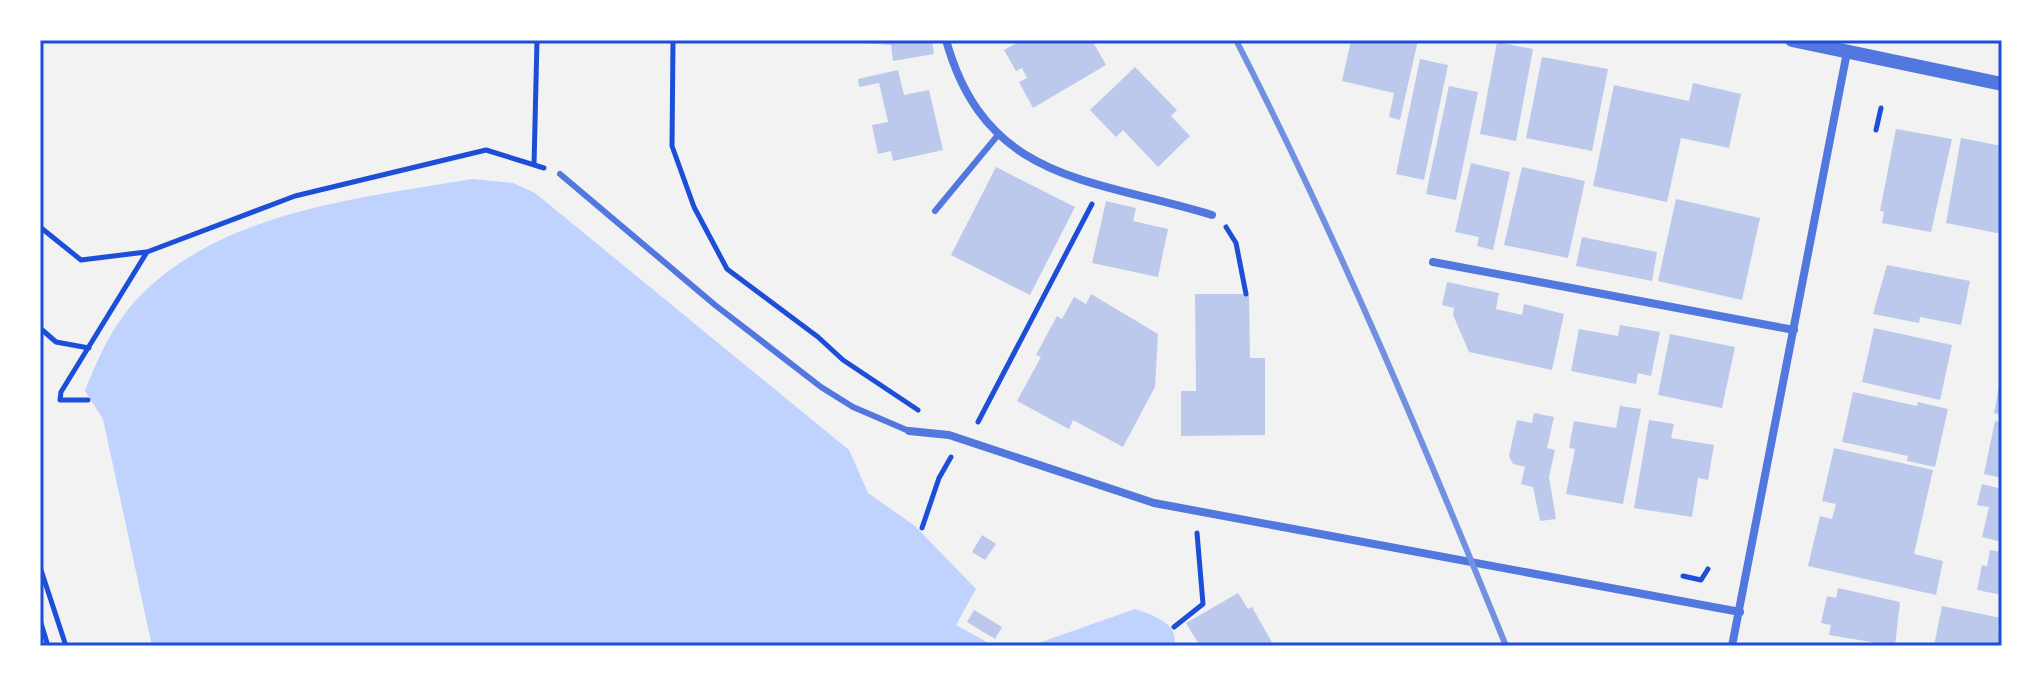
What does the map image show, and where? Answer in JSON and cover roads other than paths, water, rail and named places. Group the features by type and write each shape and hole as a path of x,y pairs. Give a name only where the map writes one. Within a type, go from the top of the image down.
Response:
{"street":[{"path":"946,40 954,69 971,104 998,135 1033,162 1066,176 1212,215"},
{"path":"1792,40 2002,84"},
{"path":"1732,646 1847,52"},
{"path":"1433,262 1794,330"},
{"path":"909,431 949,435 1154,503 1740,612"}],"lane":[{"path":"935,211 998,135"},
{"path":"560,174 715,305 821,387 853,407 909,431"}],"water":[{"path":"472,179 513,183 535,193 849,450 868,493 915,526 976,589 956,625 994,646 152,646 103,419 85,391 114,329 139,297 173,268 211,245 252,227 340,202"},
{"path":"1135,609 1169,626 1175,638 1174,646 1030,646"}],"railway":[{"path":"1236,40 1378,340 1506,646"}]}
